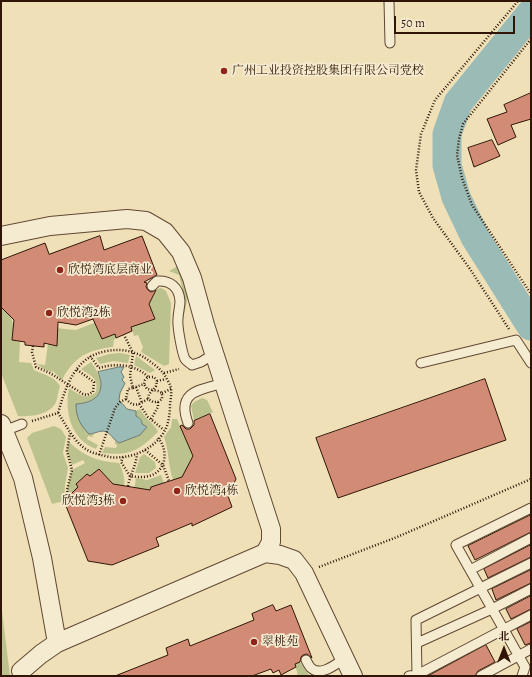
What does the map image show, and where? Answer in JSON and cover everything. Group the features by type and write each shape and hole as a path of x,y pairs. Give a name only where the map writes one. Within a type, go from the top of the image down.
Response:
{"street":[{"path":"1,236 50,226 127,219 146,221 165,232 181,252 192,278 208,358 224,383 271,529 271,542 265,553"},
{"path":"3,428 23,478 42,558 57,643"},
{"path":"22,668 57,643 265,553 280,555 294,560 304,573 353,676"}],"lane":[{"path":"390,1 390,43"},
{"path":"154,283 164,280 172,283 180,299 177,320 182,350 186,360 192,365 208,358"},
{"path":"422,363 516,340 531,363"},
{"path":"188,423 185,400 194,391 224,383"},
{"path":"3,428 22,424"},
{"path":"530,676 523,672 518,656 504,629 456,545 531,508"},
{"path":"470,570 531,538"},
{"path":"413,676 417,643 416,620 531,563"},
{"path":"417,643 492,609 531,589"},
{"path":"413,676 531,615"},
{"path":"481,676 531,649"},
{"path":"306,660 312,669 320,672 330,668 344,659"}],"path":[{"path":"516,340 470,269 433,218 419,192 416,170 421,134 435,100 518,1"},
{"path":"531,39 463,124 457,155 462,178 472,206 531,294"},
{"path":"124,335 133,352 130,376 140,403 143,410 164,430"},
{"path":"33,346 33,359 36,367 50,373 83,394 93,392 94,382 76,369"},
{"path":"118,349 133,352 149,360 164,373 171,389 170,413 164,430 145,450 137,454 123,457 99,455 89,451 79,443 70,433 58,414 67,384 76,369 90,356 104,351 118,349"},
{"path":"90,356 99,368 112,365 131,367 144,372 148,377"},
{"path":"148,377 154,377 157,381"},
{"path":"126,399 128,389 144,384 148,377"},
{"path":"157,381 167,378"},
{"path":"126,399 130,403 136,405 148,399 149,394 156,386 157,381"},
{"path":"144,384 147,389 162,393 171,389"},
{"path":"151,419 158,407 158,402 162,399 162,393"},
{"path":"99,455 115,408 120,402 126,399"},
{"path":"148,399 153,402 158,402"},
{"path":"22,424 58,414"},
{"path":"68,498 67,490 72,470 67,451 70,433"},
{"path":"130,476 146,477 159,471 163,464 165,449 158,438"},
{"path":"145,450 163,464 169,481"},
{"path":"128,486 130,476 136,463 137,454"},
{"path":"123,457 121,462 130,476"},
{"path":"304,573 398,537 531,479"}],"green space":[{"path":"178,266 187,292 187,303 183,319 181,316 185,299 179,275 169,271"},
{"path":"161,288 166,291 171,303 169,364 164,366 141,352 143,347 138,335 134,336 131,327 155,319 149,304 157,289"},
{"path":"1,307 9,315 13,325 12,340 20,342 19,362 31,363 34,370 52,378 60,386 56,402 49,410 45,412 28,416 18,416 1,373"},
{"path":"99,321 97,329 102,339 115,334 116,338 114,340 113,347 96,350 82,356 71,366 62,380 54,372 43,369 37,364 45,365 48,344 57,346 55,328 76,330"},
{"path":"120,353 130,355 128,363 113,361 100,364 96,358 109,354"},
{"path":"136,356 155,370 150,373 134,365"},
{"path":"91,362 99,377 101,384 100,390 98,395 93,399 76,404 89,434 94,434 92,437 88,436 87,439 98,445 96,449 87,445 75,432 71,424 68,406 69,388 82,396 89,396 96,392 97,387 95,380 81,369"},
{"path":"202,398 207,400 213,412 194,420 191,406 194,402"},
{"path":"140,409 158,432 145,444 133,451 120,454 102,453 105,447 116,448 117,445 115,444 115,441 119,443 140,435 142,424 135,416 136,411"},
{"path":"172,419 177,419 193,456 191,474 173,480 164,437 171,427"},
{"path":"54,426 61,429 66,437 63,453 68,468 64,501 52,504 27,438 32,433"},
{"path":"68,441 80,451 92,457 104,461 119,463 124,478 123,493 105,486 110,481 99,469 90,476 87,474 70,496 67,490 72,470 85,463 83,460 72,465 67,451"},
{"path":"144,454 155,462 156,468 149,473 135,473 140,457"},
{"path":"161,475 164,483 150,493 134,491 136,478 147,480"},
{"path":"1,603 10,676 1,676"},
{"path":"300,662 308,674 312,676 298,676 295,664"}],"water":[{"path":"124,367 121,372 124,377 122,380 125,383 120,393 119,400 127,409 136,411 136,416 142,421 142,424 147,427 140,435 119,443 110,434 103,431 89,434 79,420 76,404 85,403 97,397 101,384 98,372"}],"building":[{"path":"531,93 531,119 511,125 516,137 498,145 487,119 507,112 504,105"},
{"path":"492,140 500,156 474,167 468,148"},
{"path":"100,236 104,250 142,236 157,275 144,282 147,283 146,287 151,292 156,290 149,304 155,319 131,327 132,331 116,338 115,334 102,339 93,319 76,325 58,322 57,346 44,343 44,347 25,345 25,342 12,340 14,320 1,307 1,260 45,243 49,254"},
{"path":"485,379 506,440 338,498 316,438"},
{"path":"210,414 236,479 228,496 232,507 192,526 192,523 156,538 159,546 112,565 88,561 64,501 78,487 76,484 87,474 90,476 99,469 113,484 150,490 151,487 182,477 193,456 180,426 182,425 186,429 190,429 194,425 194,421"},
{"path":"531,515 531,532 475,560 468,546"},
{"path":"531,545 531,557 488,578 484,569"},
{"path":"531,570 531,583 496,600 492,589"},
{"path":"531,596 531,609 511,619 506,609"},
{"name":"翠桃苑","path":"273,605 276,611 291,605 312,658 307,654 303,655 300,662 295,664 296,667 281,675 279,670 273,673 271,669 252,676 115,676 168,655 166,648 188,639 190,646 254,620 252,614"},
{"path":"531,622 531,643 525,645 517,629"},
{"path":"486,645 495,662 478,671 475,676 428,676"}],"waterway":[{"path":"531,13 458,103 447,134 447,165 456,197 475,237 531,326"}],"place":[{"name":"广州工业投资控股集团有限公司党校","path":"224,71"},
{"name":"欣悦湾底层商业","path":"60,270"},
{"name":"欣悦湾2栋","path":"49,313"},
{"name":"欣悦湾4栋","path":"177,491"},
{"name":"欣悦湾3栋","path":"123,501"},
{"name":"翠桃苑","path":"254,642"}]}
